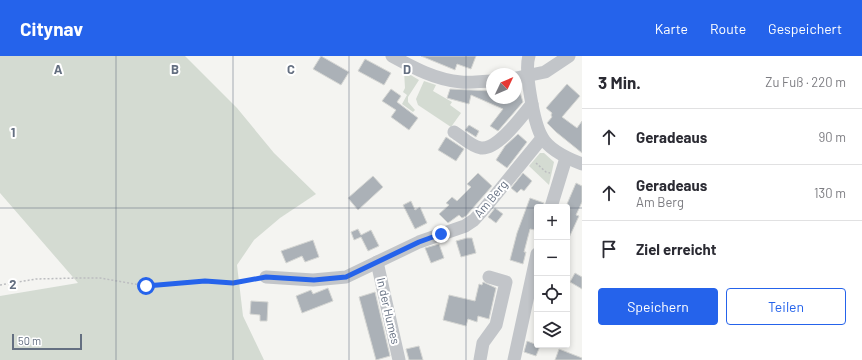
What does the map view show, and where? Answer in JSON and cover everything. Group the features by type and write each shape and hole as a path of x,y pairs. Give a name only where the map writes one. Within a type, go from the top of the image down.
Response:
{"street":[{"path":"392,56 431,76 461,82 486,81"},
{"path":"529,56 522,78 532,104 542,138 566,158 582,164"},
{"path":"522,78 545,72 569,56"},
{"path":"454,132 476,146 481,148 490,147 500,140 532,104"},
{"name":"Am Berg","path":"266,277 333,280 346,277 419,242 465,226 474,220 542,138"},
{"path":"552,204 566,158"},
{"name":"In der Humes","path":"377,262 399,360"},
{"path":"514,360 534,268"},
{"path":"480,360 483,343 496,325 506,282 489,277"}],"path":[{"path":"535,162 546,172 551,173"},
{"path":"0,285 36,280 100,278 146,286 205,281 233,283 266,277"}],"shaded area":[{"path":"0,56 185,56 237,108 274,153 316,194 280,218 254,240 237,265 243,316 264,360 0,360 0,296 78,283 0,193"},
{"path":"404,71 419,80 408,97 408,102 415,110 413,112 402,104 407,95 403,92 405,88"},
{"path":"424,81 436,85 433,91 452,102 450,105 461,113 451,127 418,105 416,99"},
{"path":"540,153 544,153 554,162 549,185 529,166"}],"building":[{"path":"321,56 349,72 341,85 313,69"},
{"path":"421,56 476,56 471,69 457,64 455,70"},
{"path":"365,59 391,73 384,85 358,71"},
{"path":"567,84 580,96 562,117 577,128 582,121 582,153 547,123 552,117 552,113 546,108"},
{"path":"391,89 401,96 397,102 418,118 409,130 391,117 396,110 382,101"},
{"path":"450,89 486,91 486,102 471,95 469,104 447,98"},
{"path":"492,104 521,104 498,131 490,126 503,109"},
{"path":"469,125 479,131 476,137 465,130"},
{"path":"518,134 527,142 507,168 496,160 505,146"},
{"path":"446,137 464,149 456,161 438,150"},
{"path":"478,173 492,186 466,216 462,218 459,215 448,223 439,214 449,205 446,203 452,197 457,201 471,187 467,184"},
{"path":"523,173 532,181 524,191 521,189 517,193 511,188"},
{"path":"373,176 383,187 358,210 348,198"},
{"path":"576,183 582,186 582,202 576,215 579,216 570,236 570,204 567,204"},
{"path":"530,198 544,203 534,204 534,230 530,229 524,252 526,252 523,264 510,260 517,233"},
{"path":"411,201 415,210 420,207 427,223 415,229 403,205"},
{"path":"495,208 503,214 496,223 488,217"},
{"path":"358,229 361,235 371,230 379,246 368,251 361,237 354,240 351,232"},
{"path":"472,238 476,253 461,257 456,241"},
{"path":"313,240 319,257 305,262 302,256 286,263 281,251"},
{"path":"439,244 444,258 431,263 425,248"},
{"path":"575,273 582,277 582,289 570,282"},
{"path":"483,282 496,288 489,319 478,316 477,322 468,319 466,326 443,320 449,295 475,301 479,284 482,285"},
{"path":"328,288 333,301 302,313 296,296 311,290 313,294"},
{"path":"375,292 390,356 376,360 359,297"},
{"path":"251,301 268,302 267,321 260,321 260,315 250,314"},
{"path":"527,341 534,344 534,348 539,348 536,356 524,352"},
{"path":"419,346 423,360 409,360 406,349"},
{"path":"559,349 582,358 582,360 555,360"}],"route":[{"path":"146,286 205,281 233,283 266,277 333,280 346,277 419,242 441,234"}]}
